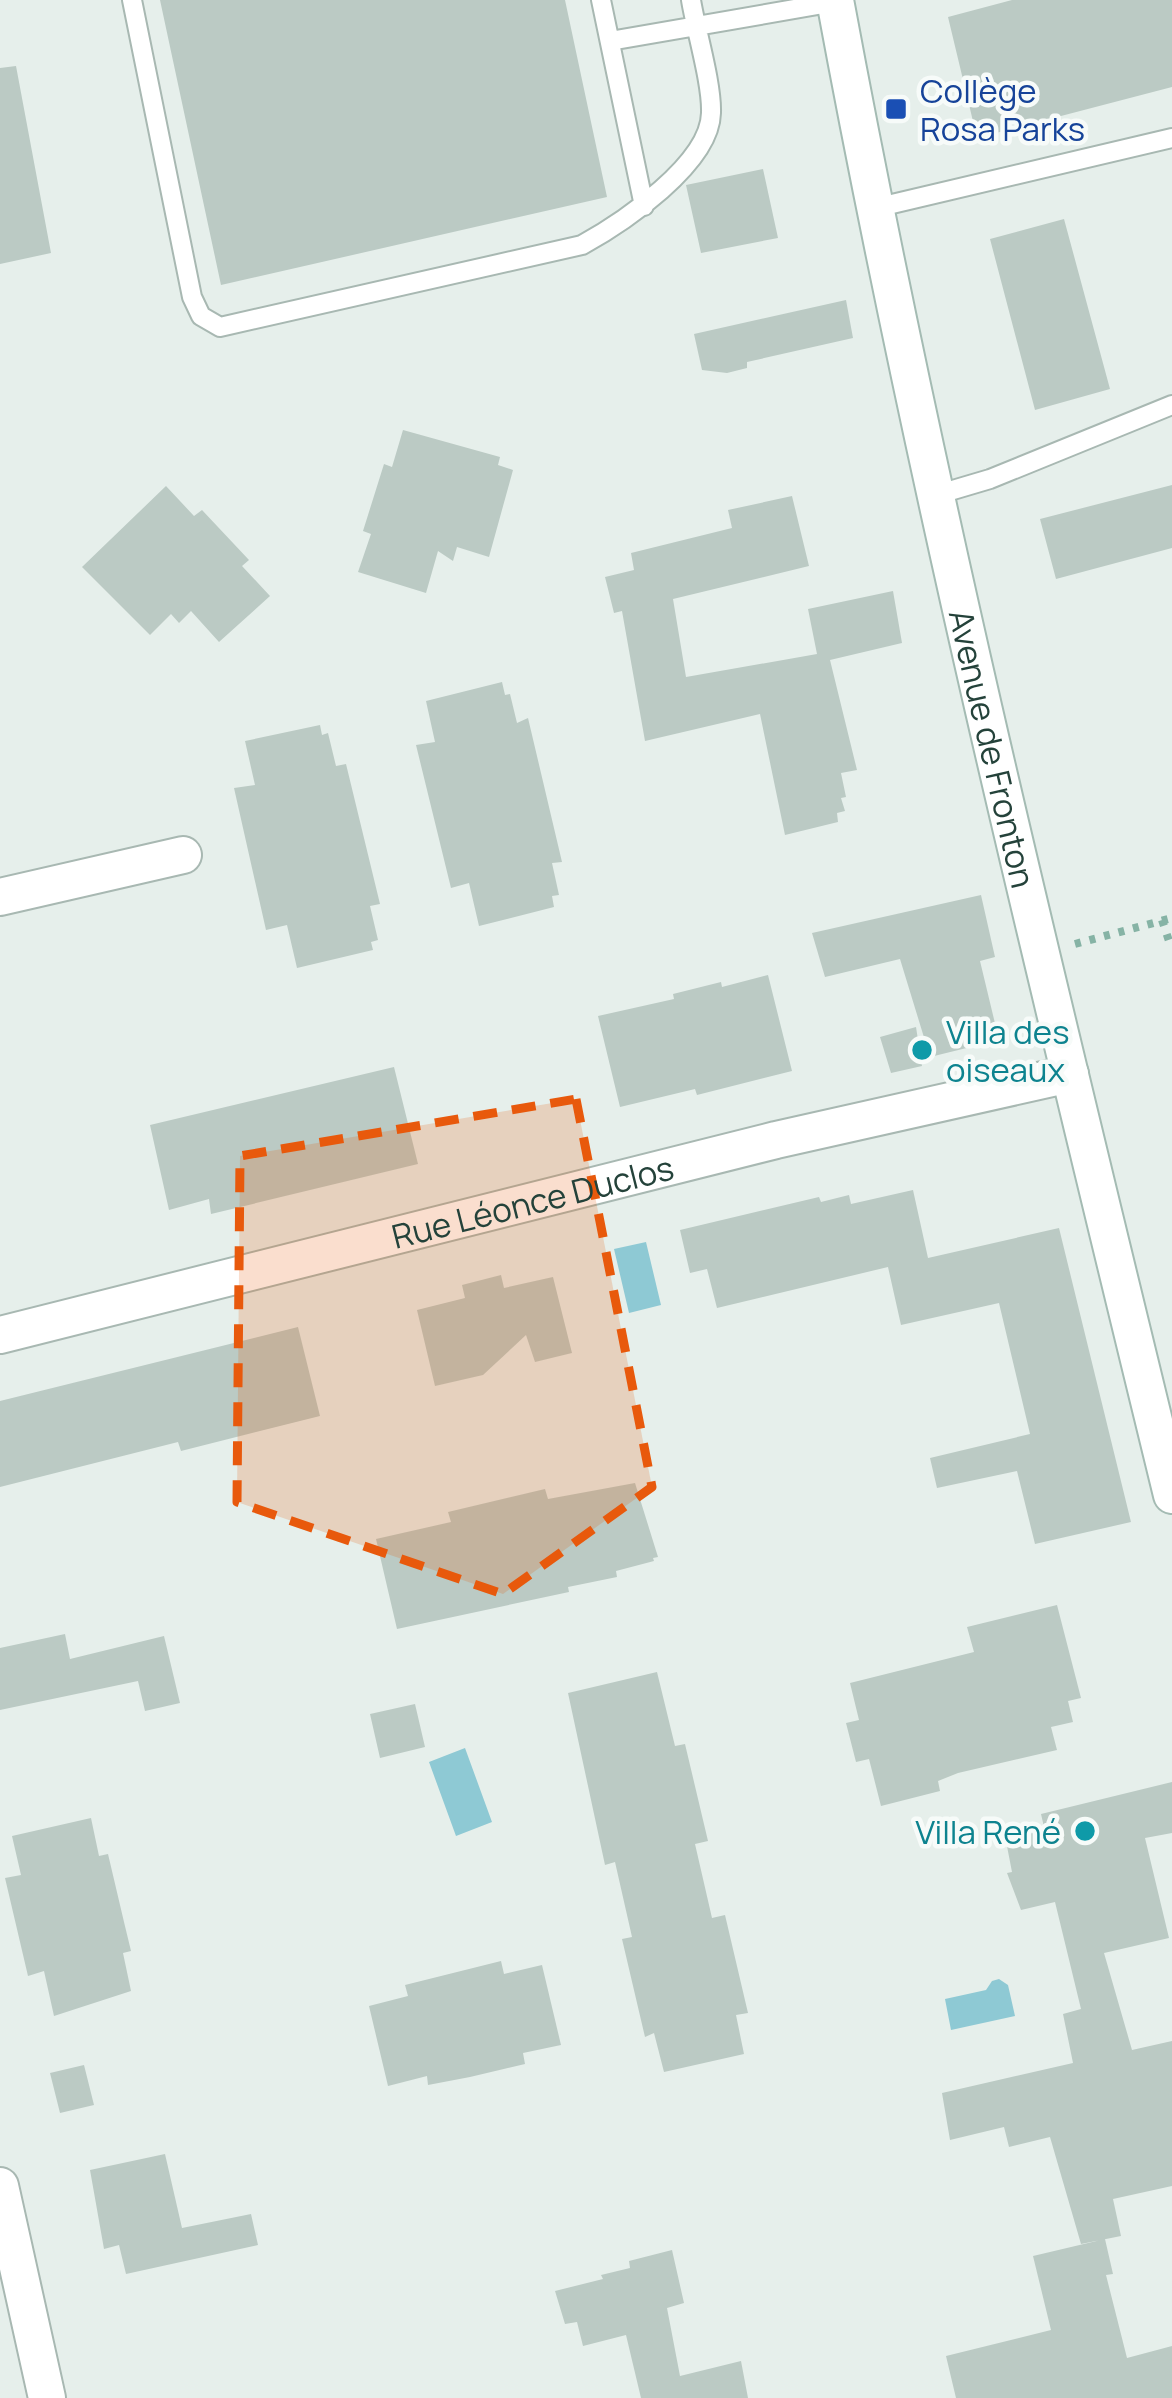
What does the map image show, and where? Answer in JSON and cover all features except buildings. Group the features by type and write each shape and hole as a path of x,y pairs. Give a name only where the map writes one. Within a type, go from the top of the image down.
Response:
{"street":[{"name":"Avenue de Fronton","path":"835,1 936,494 1172,1495"},
{"path":"0,897 183,855"},
{"name":"Rue Léonce Duclos","path":"0,1335 776,1140 1070,1074"},
{"path":"0,2186 47,2398"}],"lane":[{"path":"133,0 192,297 201,316 220,327 581,245 644,206 692,155 706,134 711,113 691,0"},
{"path":"601,0 644,206"},
{"path":"610,41 835,1"},
{"path":"875,208 1172,138"},
{"path":"936,494 990,479 1172,405"}],"path":[{"path":"1075,944 1167,919 1169,941"}],"highlighted area":[{"path":"576,1099 652,1487 503,1594 237,1502 240,1156"}],"water":[{"path":"646,1242 661,1305 629,1313 614,1249"},
{"path":"465,1748 492,1822 456,1836 429,1762"},
{"path":"999,1979 1008,1985 1015,2016 951,2030 945,1999 986,1990"}],"place":[{"name":"Collège Rosa Parks","path":"896,109"},
{"name":"Villa des oiseaux","path":"922,1050"},
{"name":"Villa René","path":"1085,1831"}]}
